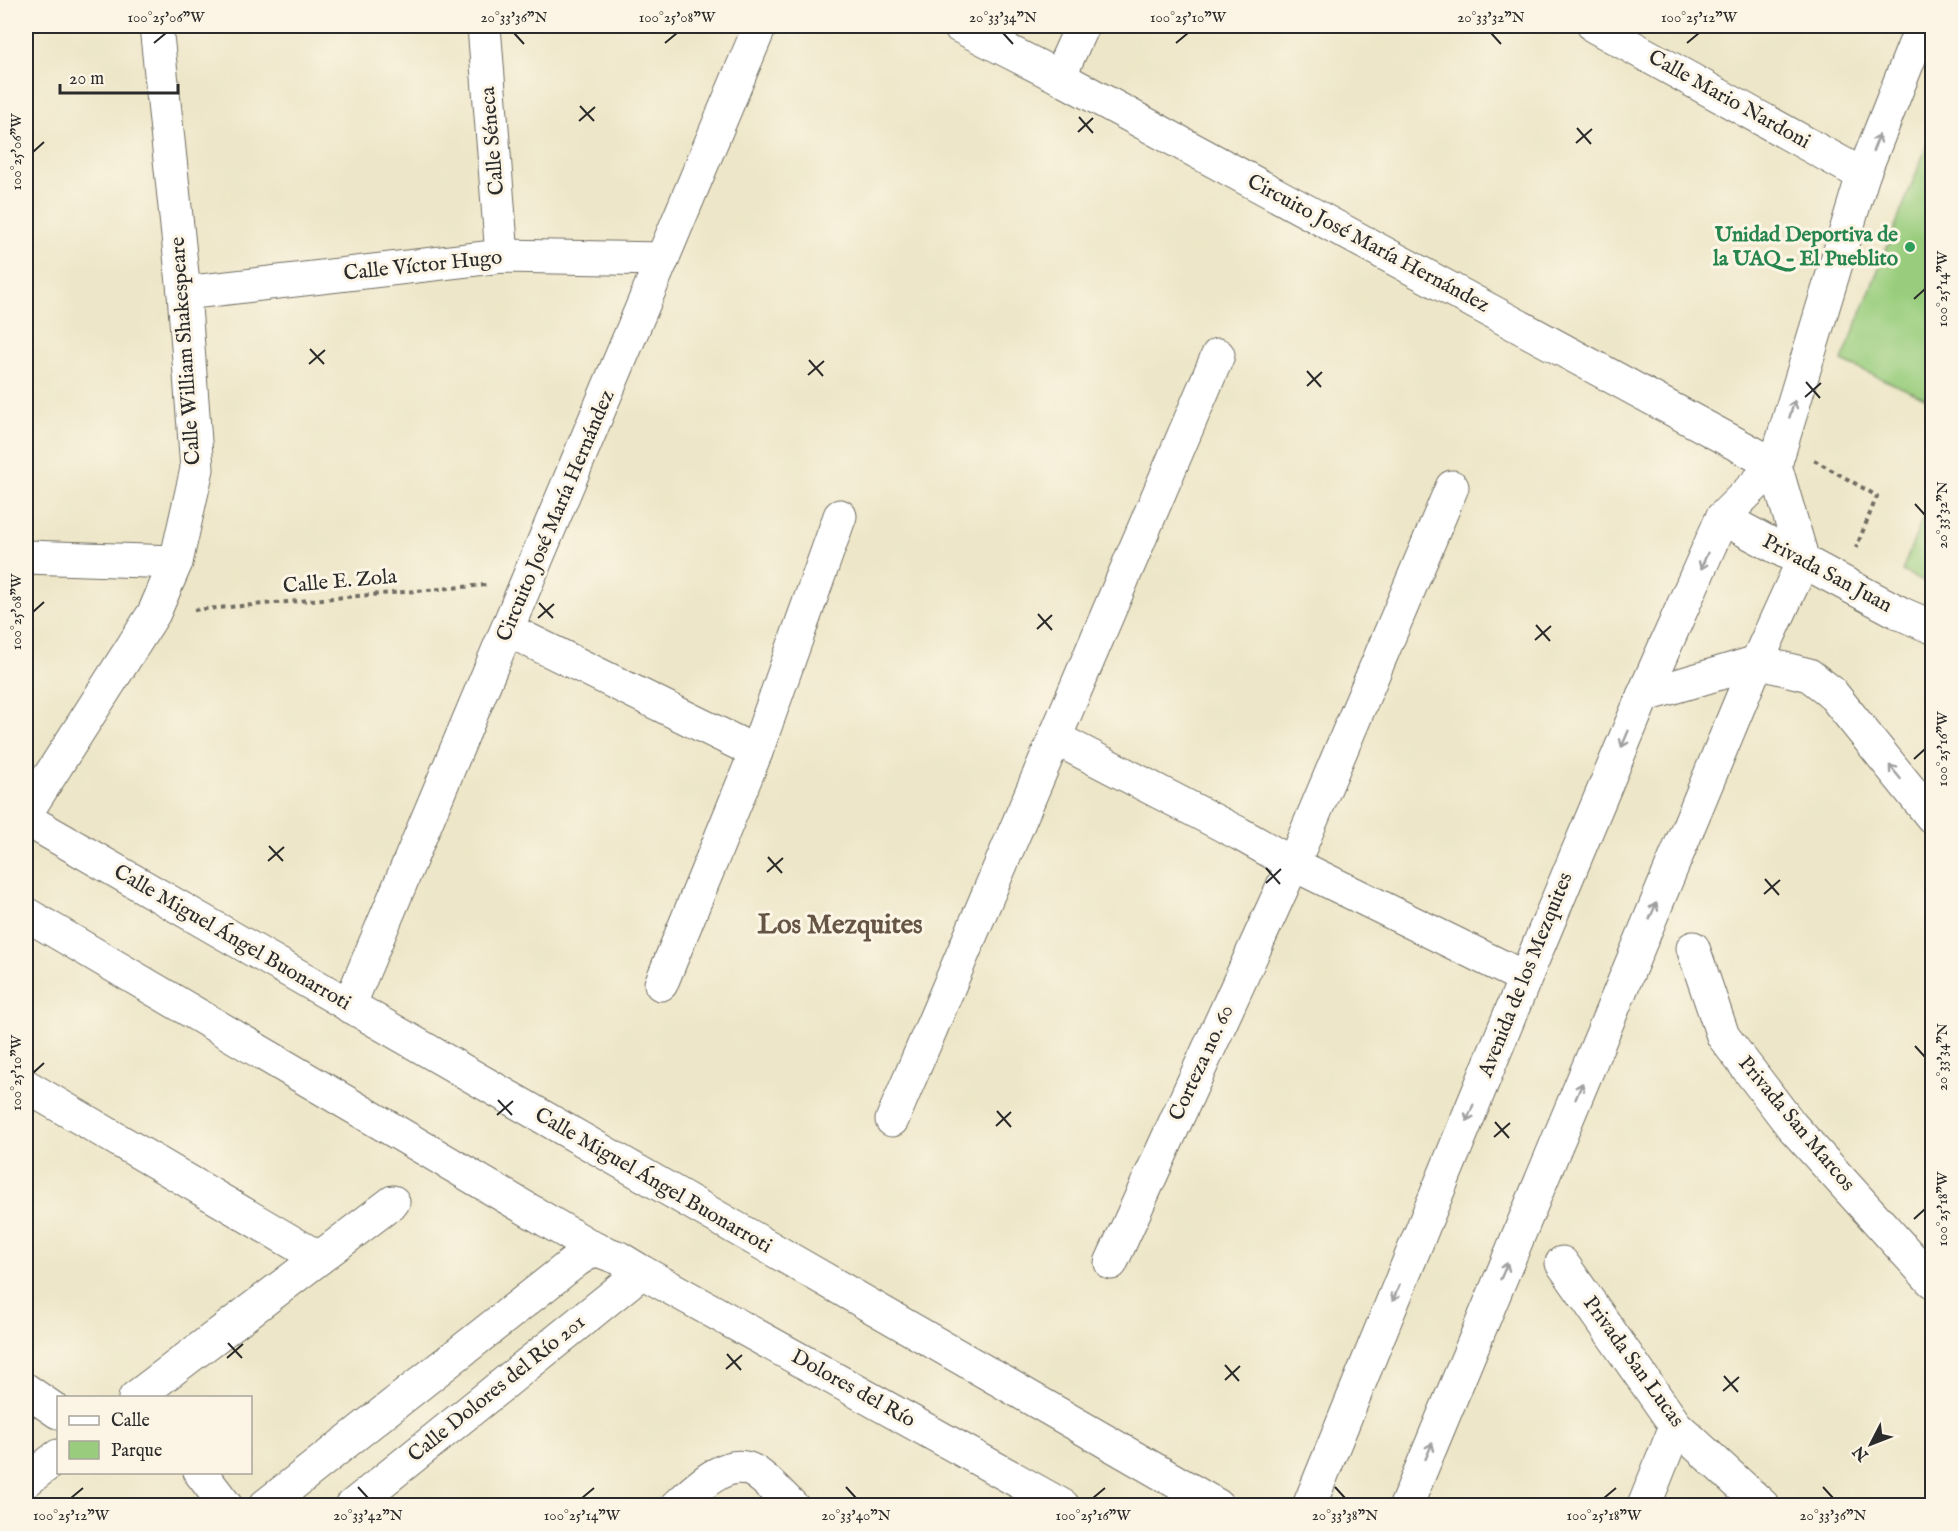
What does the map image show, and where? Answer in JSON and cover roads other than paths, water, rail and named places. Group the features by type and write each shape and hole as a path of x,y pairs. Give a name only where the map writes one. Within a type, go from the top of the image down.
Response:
{"street":[{"name":"Calle William Shakespeare","path":"26,813 154,613 176,562 197,469 184,293 156,26"},
{"name":"Calle Séneca","path":"484,26 502,256"},
{"name":"Circuito José María Hernández","path":"349,1006 760,26"},
{"name":"Circuito José María Hernández","path":"959,26 1059,77 1775,465"},
{"path":"1059,77 1082,26"},
{"name":"Calle Mario Nardoni","path":"1594,26 1863,175"},
{"name":"Avenida de los Mezquites","path":"1309,1506 1525,978 1643,696 1722,518 1775,465 1863,175 1922,26"},
{"name":"Calle Víctor Hugo","path":"184,293 502,256 663,259"},
{"path":"892,1120 1218,355"},
{"path":"1406,1506 1757,662 1803,561 1775,465"},
{"name":"Corteza no. 60","path":"1111,1263 1293,864 1452,487"},
{"path":"661,984 756,752 840,516"},
{"name":"Privada San Juan","path":"1722,518 1902,614 1932,627"},
{"path":"26,557 176,562"},
{"path":"508,630 756,752"},
{"path":"1643,696 1757,662 1809,675 1831,692 1932,817"},
{"path":"1055,738 1293,864 1525,978"},
{"name":"Calle Miguel Ángel Buonarroti","path":"26,819 1218,1506"},
{"name":"Dolores del Río","path":"26,914 594,1249 619,1258 1063,1506"},
{"name":"Privada San Marcos","path":"1693,948 1723,1036 1791,1125 1932,1281"},
{"path":"26,1086 319,1258"},
{"path":"139,1396 393,1202"},
{"path":"265,1506 576,1260 594,1249"},
{"name":"Privada San Lucas","path":"1562,1263 1676,1426 1763,1506"},
{"name":"Calle Dolores del Río 201","path":"352,1506 642,1272"},
{"path":"26,1390 57,1411"},
{"path":"1644,1506 1676,1426"},
{"path":"26,1481 57,1457"},
{"path":"677,1506 712,1475 732,1468 752,1470 792,1506"},
{"path":"201,1474 226,1506"}],"place":[{"name":"Unidad Deportiva de la UAQ - El Pueblito","path":"1910,247"}],"district":[{"name":"Los Mezquites","path":"840,926"}]}
